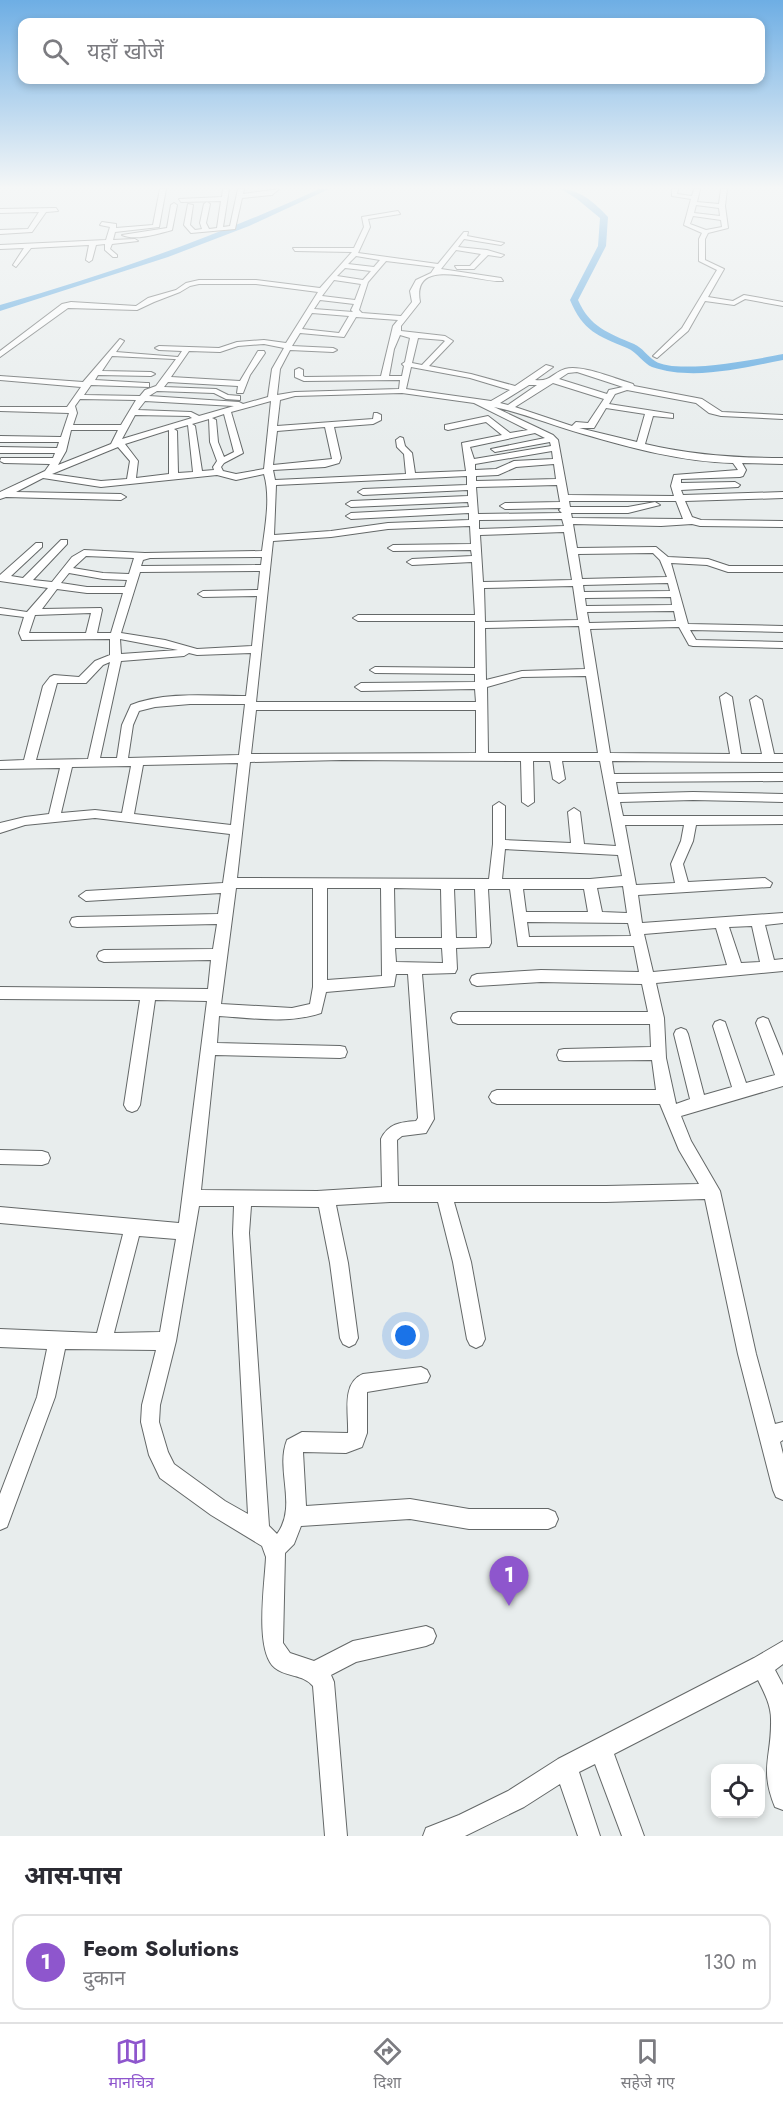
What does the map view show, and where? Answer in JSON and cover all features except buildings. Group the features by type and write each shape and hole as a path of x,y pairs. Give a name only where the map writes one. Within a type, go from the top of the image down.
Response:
{"street":[{"path":"336,275 309,311 276,370 268,470 271,483 268,554 249,703 237,830 223,919 192,1198 166,1341 151,1405 150,1422 159,1455 167,1471 218,1508 260,1531 274,1548 276,1570 273,1643 278,1656 284,1662 315,1672 323,1682 336,1836"},
{"path":"297,331 340,335 356,315 357,302 370,275"},
{"path":"385,375 390,349 398,332 397,326 416,302 414,291 417,282 428,275"},
{"path":"461,284 468,275"},
{"path":"480,275 501,280"},
{"path":"657,356 686,328 718,275"},
{"path":"333,278 365,282"},
{"path":"0,355 68,305 137,308 151,300 178,291 188,284 199,282 256,282 357,302"},
{"path":"705,299 734,303 744,297 783,304"},
{"path":"309,311 404,318"},
{"path":"398,332 445,338 449,341 424,367"},
{"path":"402,391 406,364 413,341 412,335"},
{"path":"45,474 57,461 62,451 67,427 73,413 71,406 120,341"},
{"path":"159,348 220,350 237,345 264,342 288,347 333,350"},
{"path":"157,389 187,349"},
{"path":"117,444 191,426 228,413 240,403 244,379 261,353"},
{"path":"107,358 180,357"},
{"path":"107,358 150,364"},
{"path":"406,364 471,376 516,389"},
{"path":"492,404 549,366"},
{"path":"171,370 244,379"},
{"path":"276,370 299,370 299,377 304,379 385,375 404,378"},
{"path":"509,408 569,370 577,370 636,388 699,401 712,411 721,414 783,417"},
{"path":"95,373 151,374"},
{"path":"562,374 649,414 670,416"},
{"path":"0,378 82,389 145,392 157,389 216,391 240,403"},
{"path":"165,379 244,379"},
{"path":"553,380 608,397 636,388"},
{"path":"528,382 543,385"},
{"path":"0,388 145,392 240,403 295,394 402,391 492,404 640,446 689,456 783,461"},
{"path":"117,444 123,428 145,392"},
{"path":"556,423 591,426 608,397"},
{"path":"474,400 554,443 593,672 605,758 637,929 657,1018 658,1053 668,1104 685,1145 712,1191 747,1354 775,1433 783,1490"},
{"path":"0,409 71,410"},
{"path":"133,412 191,414 199,420"},
{"path":"2,495 117,444 228,413"},
{"path":"219,472 217,468 221,461 239,453 228,413"},
{"path":"640,446 649,414"},
{"path":"273,429 373,422 377,420 377,415"},
{"path":"448,427 488,419 508,436"},
{"path":"212,420 214,442 221,461"},
{"path":"45,474 101,484 219,472 225,476 235,477 268,470 325,464 336,461 338,458 329,425"},
{"path":"191,426 198,475"},
{"path":"67,427 123,428"},
{"path":"173,431 174,478"},
{"path":"482,758 477,559 470,458 465,445 534,431"},
{"path":"0,439 66,440"},
{"path":"400,440 401,447 408,453 411,476"},
{"path":"470,458 554,443"},
{"path":"117,444 134,462 131,482"},
{"path":"57,461 2,464 5,450 62,451"},
{"path":"691,521 679,499 676,486 677,477 740,474 742,470 736,460"},
{"path":"271,483 498,472 514,464 557,461"},
{"path":"363,492 560,482"},
{"path":"676,486 735,485"},
{"path":"2,495 121,497"},
{"path":"505,506 661,523 691,521 705,510 783,495"},
{"path":"351,504 473,499"},
{"path":"269,538 331,534 377,527 639,509 657,504 660,499 679,499 705,510 783,524"},
{"path":"351,516 474,521 565,513"},
{"path":"26,581 64,542"},
{"path":"2,578 39,545"},
{"path":"393,548 476,547"},
{"path":"571,550 656,550 666,560 678,608 690,641 697,644 783,645"},
{"path":"197,652 165,643 115,636 26,638 24,633 31,613 53,585 80,556 89,552 144,556 268,554"},
{"path":"93,762 116,657 115,636 139,558 144,556"},
{"path":"412,562 477,559"},
{"path":"666,560 708,562 728,569 783,569"},
{"path":"67,570 103,576 266,568"},
{"path":"2,578 94,590 129,590"},
{"path":"478,585 671,580"},
{"path":"203,594 262,593"},
{"path":"579,595 675,594"},
{"path":"582,609 678,608"},
{"path":"0,611 31,613 97,610 91,636"},
{"path":"357,618 783,628"},
{"path":"29,764 51,682 59,678 82,681 99,663 116,657 256,649"},
{"path":"375,670 480,671"},
{"path":"361,687 480,686 522,674 593,672"},
{"path":"726,697 736,758"},
{"path":"756,700 769,758"},
{"path":"122,761 128,726 135,707 145,704 177,702 480,706"},
{"path":"0,765 342,756 783,758"},
{"path":"527,758 528,802"},
{"path":"556,758 559,778"},
{"path":"127,818 138,761"},
{"path":"54,818 67,763"},
{"path":"609,778 783,777"},
{"path":"613,798 693,796 783,798"},
{"path":"388,943 484,943 488,883 499,844 499,806"},
{"path":"573,812 578,849"},
{"path":"0,828 14,823 95,814 237,830"},
{"path":"617,820 783,820"},
{"path":"683,888 677,864 687,841 691,820"},
{"path":"499,844 623,851"},
{"path":"86,896 229,885 320,883 590,884 683,888 765,883"},
{"path":"0,993 148,996 292,1014 309,1012 316,1009 320,987 320,883"},
{"path":"320,987 372,981 388,982 387,883"},
{"path":"388,968 450,969 447,883"},
{"path":"516,884 523,942 637,929 783,918"},
{"path":"590,884 596,917"},
{"path":"520,917 596,917 637,929"},
{"path":"77,921 223,919"},
{"path":"757,920 768,966"},
{"path":"721,923 736,970"},
{"path":"104,956 219,954"},
{"path":"477,980 541,976 648,978 783,964"},
{"path":"390,1194 389,1139 391,1134 395,1131 420,1128 426,1119 415,968"},
{"path":"132,1105 148,996"},
{"path":"458,1018 657,1018"},
{"path":"497,1097 699,1104 783,1077 763,1023"},
{"path":"720,1026 741,1091"},
{"path":"681,1034 699,1104"},
{"path":"209,1048 340,1052"},
{"path":"564,1055 658,1053"},
{"path":"0,1157 42,1158"},
{"path":"192,1198 326,1198 390,1194 606,1194 712,1191"},
{"path":"444,1194 462,1262 476,1339"},
{"path":"326,1198 339,1263 349,1338"},
{"path":"243,1199 241,1233 260,1531"},
{"path":"0,1215 187,1232"},
{"path":"103,1342 133,1227"},
{"path":"0,1338 103,1342 166,1341"},
{"path":"0,1520 46,1396 58,1340"},
{"path":"274,1548 284,1541 295,1517 298,1503 294,1447 302,1441 346,1444 356,1440 358,1388 363,1383 421,1376"},
{"path":"295,1517 410,1509 469,1519 548,1519"},
{"path":"315,1672 353,1652 426,1636"},
{"path":"434,1836 464,1825 516,1799 566,1767 762,1666 783,1652"},
{"path":"762,1666 778,1698 783,1722 776,1772 778,1790 783,1799"},
{"path":"601,1750 633,1836"},
{"path":"566,1767 589,1836"}],"waterway":[{"path":"0,308 108,275"},
{"path":"587,275 574,300 583,317 603,336 634,348 647,357 652,364 682,370 738,366 783,357"}],"place":[{"name":"Feom Solutions","path":"509,1606"}]}
